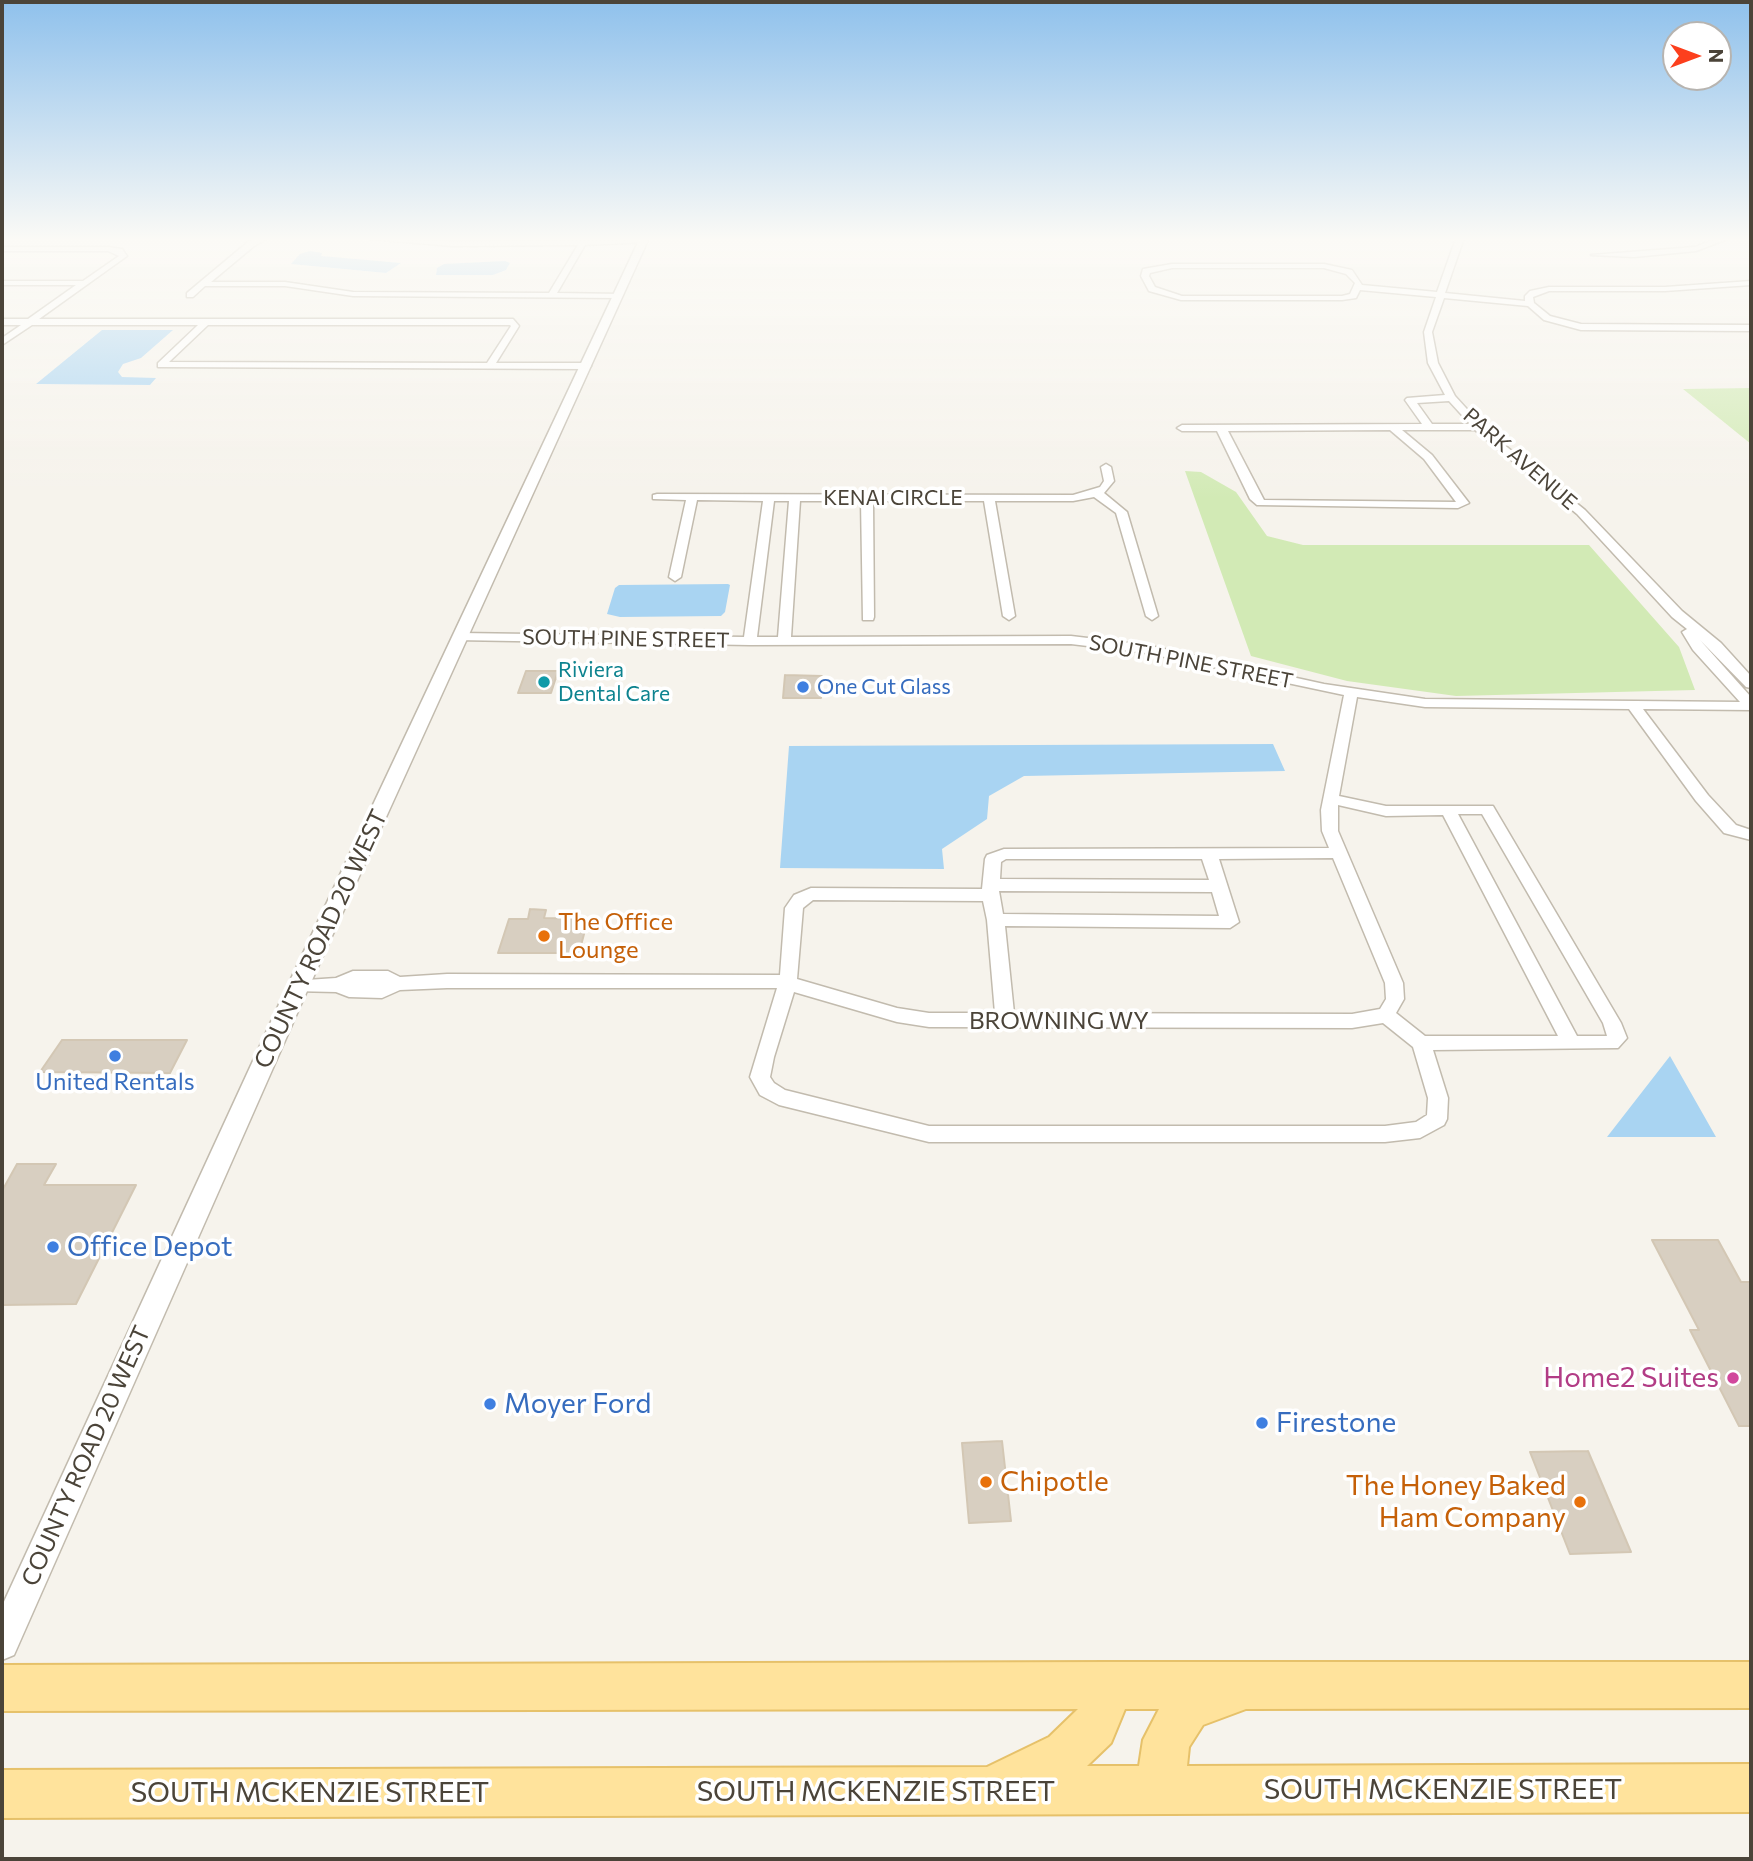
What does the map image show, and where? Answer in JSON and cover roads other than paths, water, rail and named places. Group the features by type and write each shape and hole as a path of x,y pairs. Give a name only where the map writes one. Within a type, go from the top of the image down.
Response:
{"main road":[{"path":"986,1792 1066,1754 1095,1727 1110,1685"},
{"path":"1160,1791 1166,1740 1188,1707 1253,1685"},
{"path":"2,1688 1751,1685"},
{"name":"SOUTH MCKENZIE STREET","path":"2,1794 1751,1788"}],"street":[{"path":"2,342 27,325"},
{"path":"202,325 161,365 586,366"},
{"path":"490,366 514,325"},
{"name":"COUNTY ROAD 20 WEST","path":"2,1643 298,986 606,325"},
{"name":"PARK AVENUE","path":"1430,325 1429,347 1433,363 1452,398 1478,427 1581,512 1677,614 1716,646 1751,684"},
{"path":"1573,325 1751,328"},
{"path":"1429,427 1410,400 1452,398"},
{"path":"1221,428 1256,499 1261,503 1458,505 1463,502 1428,457 1392,427"},
{"path":"1182,428 1478,427"},
{"path":"1106,467 1109,481 1096,494 1111,502 1121,512 1152,615"},
{"name":"KENAI CIRCLE","path":"657,497 1073,498 1096,494"},
{"path":"676,577 692,498"},
{"path":"769,498 784,641"},
{"path":"750,641 796,498"},
{"path":"989,498 1009,616"},
{"path":"867,499 868,618"},
{"name":"PARK AVENUE","path":"1677,614 1698,647 1751,706"},
{"name":"SOUTH PINE STREET","path":"460,637 750,641 1071,640 1146,649 1351,693 1414,702 1458,705 1751,706"},
{"path":"1219,886 811,894 800,899 794,908 788,983 760,1077 767,1090 779,1097 929,1134 1385,1134 1420,1130 1437,1119 1438,1098 1421,1043 1386,1014 1395,999 1394,983 1330,831 1331,799 1351,693"},
{"path":"1633,705 1702,798 1730,830 1751,835"},
{"path":"1331,799 1386,811 1487,809 1612,1023 1617,1038 1611,1043 1421,1043"},
{"path":"1448,810 1571,1043"},
{"path":"1005,1021 996,920 990,890 993,859 1004,854 1340,853"},
{"path":"996,920 1230,922 1209,854"},
{"name":"BROWNING WY","path":"298,986 338,985 349,990 382,991 397,984 447,981 768,979 897,1015 929,1020 1352,1021 1386,1014"}],"water":[{"path":"102,330 173,330 141,358 123,364 118,372 122,377 156,378 150,385 36,384"},
{"path":"619,585 730,585 725,612 721,616 620,617 607,614 615,588"},
{"path":"1273,744 1285,771 1024,776 989,796 987,819 942,849 944,869 780,868 789,746"},
{"path":"1670,1056 1716,1137 1607,1137"}],"place":[{"name":"Riviera Dental Care","path":"544,682"},
{"name":"One Cut Glass","path":"803,687"},
{"name":"The Office Lounge","path":"544,936"},
{"name":"United Rentals","path":"115,1056"},
{"name":"Office Depot","path":"53,1247"},
{"name":"Home2 Suites","path":"1733,1378"},
{"name":"Moyer Ford","path":"490,1404"},
{"name":"Firestone","path":"1262,1423"},
{"name":"Chipotle","path":"986,1482"},
{"name":"The Honey Baked Ham Company","path":"1580,1502"}]}
